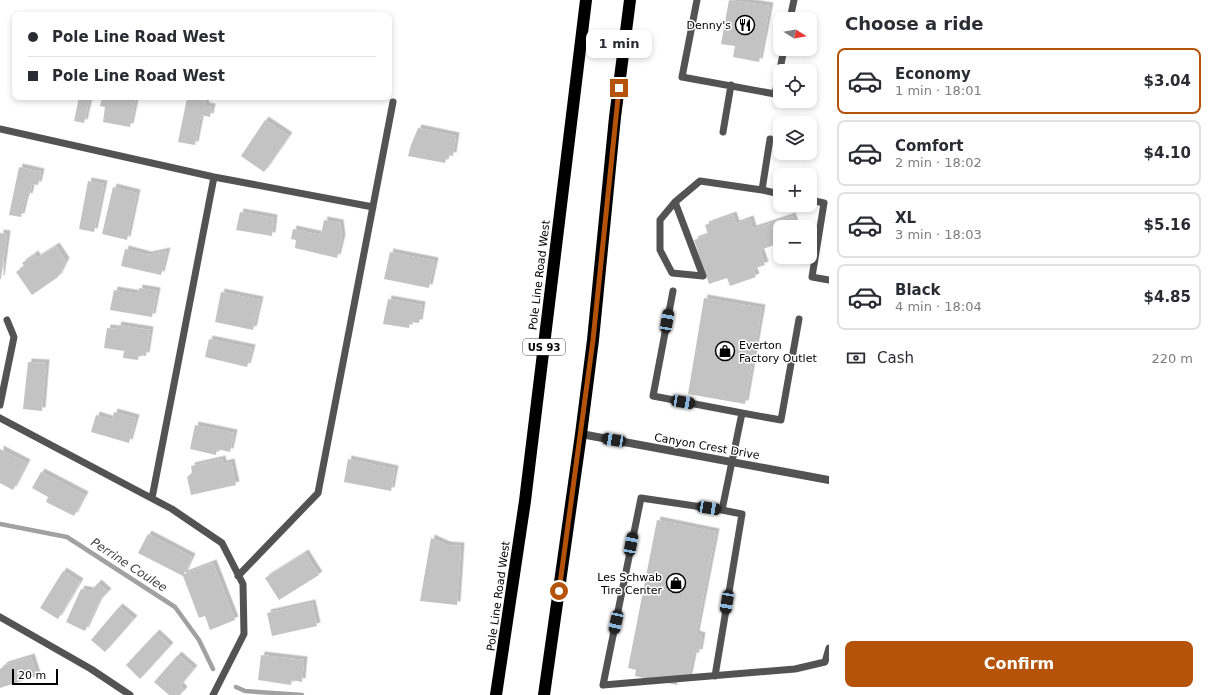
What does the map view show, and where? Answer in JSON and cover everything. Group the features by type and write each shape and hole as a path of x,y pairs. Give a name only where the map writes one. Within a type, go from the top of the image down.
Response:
{"highway":[{"name":"Pole Line Road West","path":"496,695 525,502 586,0"},
{"path":"544,695 593,340 615,117 630,0"}],"street":[{"name":"Canyon Crest Drive","path":"581,434 829,480"}],"lane":[{"path":"696,0 682,77 775,94 783,56"},
{"path":"791,12 794,0"},
{"path":"723,132 731,85"},
{"path":"238,576 318,493 393,102"},
{"path":"0,129 214,177 373,207"},
{"path":"762,190 770,139"},
{"path":"152,498 214,177"},
{"path":"675,202 703,276 672,273 660,250 660,220 675,202 700,181 773,192"},
{"path":"817,202 824,203 812,277 829,280"},
{"path":"673,292 653,396 781,420 799,319"},
{"path":"0,405 14,338 7,320"},
{"path":"722,510 742,413"},
{"path":"0,418 172,509 222,543 243,584 244,634 213,695"},
{"path":"715,676 742,514 641,498 603,685 715,676 795,669 825,662 829,648"},
{"path":"0,617 91,669 130,695"}],"building":[{"name":"Denny's","path":"729,0 770,6 759,62 733,57 735,46 721,44"},
{"path":"78,100 89,100 84,123 74,121"},
{"path":"101,100 136,100 130,127 103,122 105,107 100,106"},
{"path":"187,100 205,101 206,106 212,107 210,117 201,115 195,145 178,142"},
{"path":"265,120 289,136 264,172 241,156"},
{"path":"418,128 456,136 453,156 447,155 445,163 408,156"},
{"path":"19,167 41,172 38,185 32,184 29,197 26,196 21,217 9,215"},
{"path":"88,181 104,184 94,232 79,229"},
{"path":"113,187 137,193 127,240 102,234"},
{"path":"240,212 274,218 272,236 236,230"},
{"path":"733,215 736,224 750,219 753,229 773,222 773,245 760,250 765,265 753,269 756,277 730,286 727,278 709,284 694,240 708,235 705,225"},
{"path":"792,216 793,220 780,220"},
{"path":"324,220 340,223 342,238 337,258 295,248 296,240 291,239 293,229 321,235"},
{"path":"0,233 7,234 1,279 0,279"},
{"path":"56,246 66,261 58,277 32,295 16,272 24,266 22,263 35,254 37,258"},
{"path":"125,249 148,255 167,251 161,275 121,266"},
{"path":"390,252 435,261 429,288 384,279"},
{"path":"139,288 157,291 152,317 110,310 114,290 138,294"},
{"path":"221,292 260,300 253,330 215,322"},
{"name":"Everton Factory Outlet","path":"704,298 762,308 745,404 688,394"},
{"path":"388,299 422,305 419,323 410,322 409,328 383,324"},
{"path":"118,325 150,330 146,356 139,355 138,360 123,358 124,351 104,348 107,328 117,329"},
{"path":"209,339 252,348 247,367 205,357"},
{"path":"28,362 46,363 42,411 23,409"},
{"path":"114,412 136,418 129,443 91,432 96,415 112,420"},
{"path":"195,425 234,433 230,452 217,449 216,455 190,449"},
{"path":"0,449 27,463 13,490 0,483"},
{"path":"222,459 223,464 231,462 236,485 191,495 187,477 192,473 191,466"},
{"path":"348,459 395,469 391,491 344,482"},
{"path":"41,472 85,495 74,516 46,502 48,497 32,488"},
{"name":"Les Schwab Tire Center","path":"657,520 716,532 696,634 702,636 699,653 694,652 688,681 678,679 677,685 635,676 636,670 628,668"},
{"path":"148,534 192,557 184,574 213,563 235,620 210,630 205,616 199,618 183,576 138,553"},
{"path":"431,538 447,545 461,546 457,605 420,601"},
{"path":"305,553 319,575 279,600 265,578"},
{"path":"63,571 80,582 58,619 40,608"},
{"path":"98,583 108,592 99,601 85,631 66,622 81,589 91,591"},
{"path":"312,603 317,626 272,636 267,613"},
{"path":"119,607 134,619 105,652 91,640"},
{"path":"156,633 170,646 140,679 126,665"},
{"path":"178,655 194,669 180,686 184,690 180,695 169,695 154,682"},
{"path":"261,655 304,660 302,682 292,680 291,685 258,680"},
{"path":"31,657 37,676 0,688 0,669 5,665"}],"waterway":[{"name":"Perrine Coulee","path":"0,524 67,537 175,607 199,640 213,669"},
{"name":"Perrine Coulee","path":"236,687 245,691 302,695"}],"place":[{"name":"Denny's","path":"745,25"},
{"name":"Everton Factory Outlet","path":"725,351"},
{"name":"Les Schwab Tire Center","path":"676,583"}],"route":[{"path":"559,591 593,340 619,88"}]}
